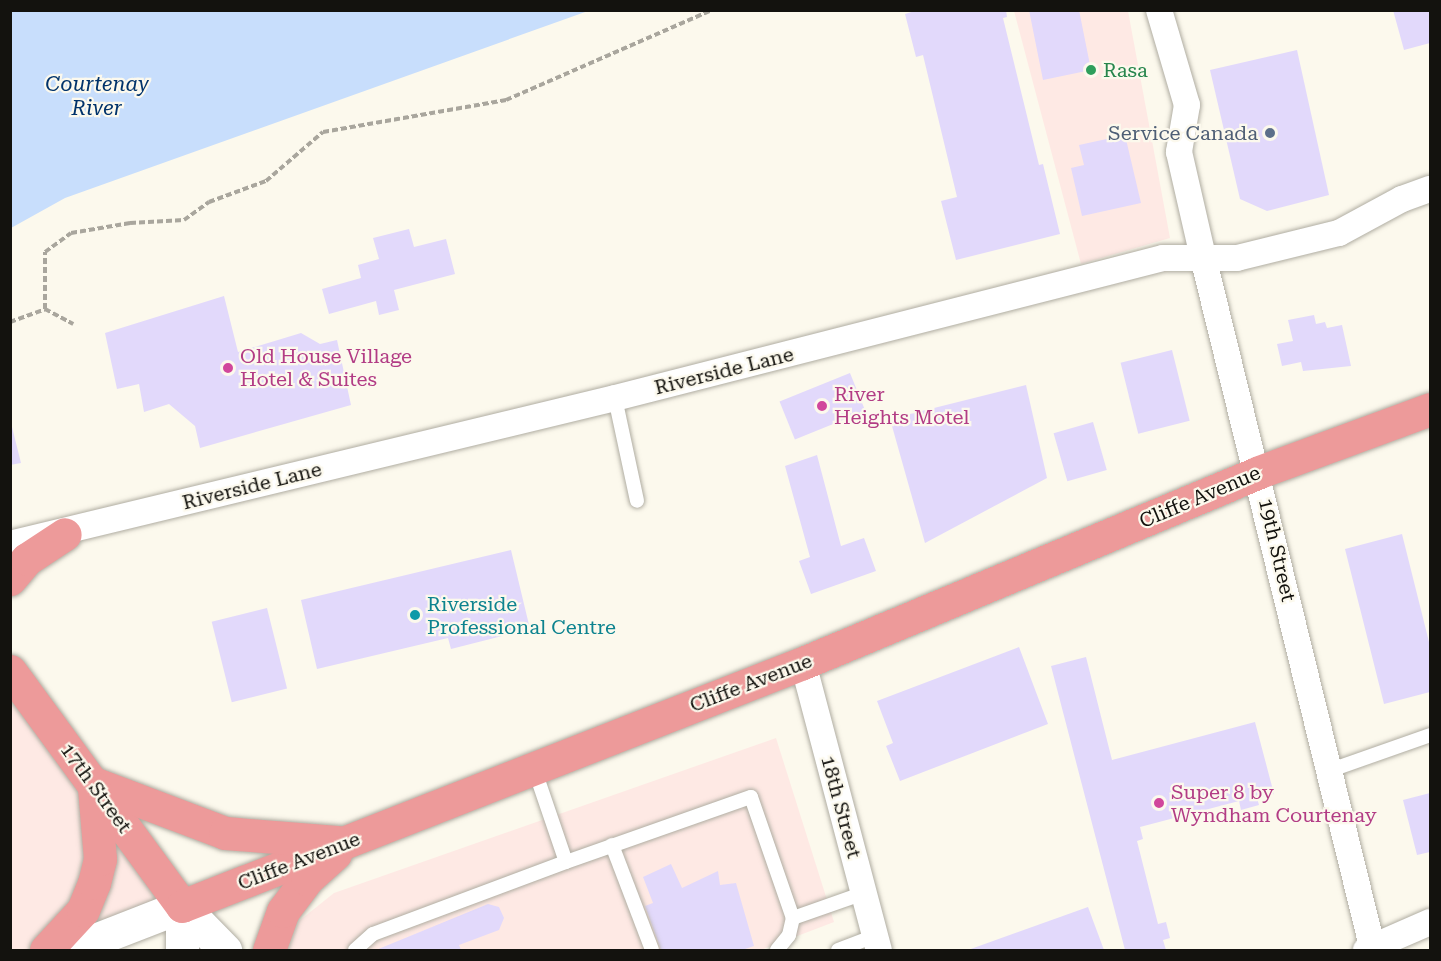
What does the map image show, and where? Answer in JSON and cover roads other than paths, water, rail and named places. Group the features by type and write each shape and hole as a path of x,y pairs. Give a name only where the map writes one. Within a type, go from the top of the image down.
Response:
{"main road":[{"name":"Cliffe Avenue","path":"69,951 803,663 1258,472 1431,409"},
{"path":"10,579 27,559 65,534"},
{"name":"17th Street","path":"10,670 182,906 225,951"},
{"path":"46,951 83,910 94,883 100,859 93,783 225,833 348,842"},
{"path":"269,951 283,910 307,879 348,842"},
{"path":"182,906 182,951"}],"street":[{"name":"19th Street","path":"1159,10 1187,105 1179,152 1203,257 1258,472 1371,950"},
{"name":"Riverside Lane","path":"10,544 65,534 615,398 1163,258 1237,258 1338,233 1431,189"},
{"name":"18th Street","path":"803,663 877,943"},
{"path":"1371,950 1431,922"}],"lane":[{"path":"615,398 637,501"},
{"path":"1328,771 1431,735"},
{"path":"534,768 566,862"},
{"path":"355,951 373,934 612,845 751,797 793,918 789,935 777,951"},
{"path":"612,845 652,951"},
{"path":"793,918 864,894"},
{"path":"838,951 877,943"}],"water":[{"name":"Courtenay River","path":"11,10 588,11 65,198 11,228"}],"place":[{"name":"Rasa","path":"1091,70"},
{"name":"Service Canada","path":"1270,133"},
{"name":"Old House Village Hotel & Suites","path":"228,368"},
{"name":"River Heights Motel","path":"822,406"},
{"name":"Riverside Professional Centre","path":"415,615"},
{"name":"Super 8 by Wyndham Courtenay","path":"1159,803"}]}
